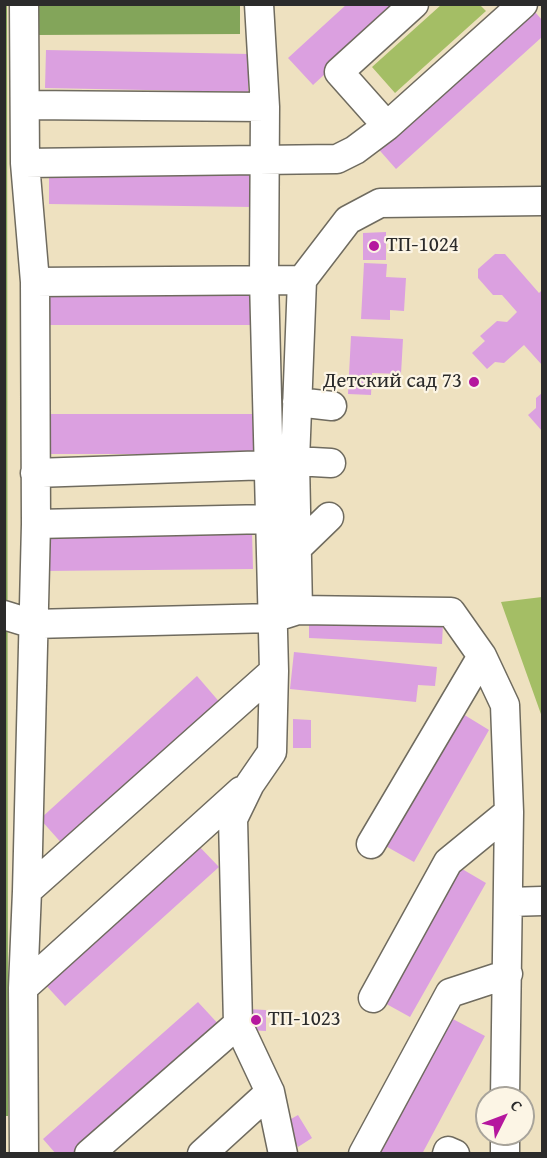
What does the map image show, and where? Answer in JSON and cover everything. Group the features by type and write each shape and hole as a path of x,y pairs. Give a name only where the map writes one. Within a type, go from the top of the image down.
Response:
{"lane":[{"path":"24,4 26,163 35,282 36,524 23,988 24,1154"},
{"path":"259,4 266,161 264,279 282,463 296,549 274,671 272,752 250,784 233,819 238,1024 270,1092 283,1154"},
{"path":"387,126 339,72 414,4"},
{"path":"26,163 337,159 355,150 387,126 523,4"},
{"path":"26,105 265,107"},
{"path":"285,614 270,519 297,402 302,279 348,220 380,203 543,201"},
{"path":"35,282 302,279"},
{"path":"297,402 332,406"},
{"path":"35,473 331,463"},
{"path":"296,549 329,517"},
{"path":"36,524 270,519"},
{"path":"4,615 33,624 285,614 451,612 482,656 505,705 509,812 506,1086"},
{"path":"371,844 482,656"},
{"path":"27,891 274,671"},
{"path":"23,988 250,784"},
{"path":"374,998 448,862 509,812"},
{"path":"509,902 543,901"},
{"path":"363,1154 450,993 508,974"},
{"path":"89,1154 238,1024"},
{"path":"202,1154 270,1092"},
{"path":"447,1154 448,1151 455,1154"}],"green space":[{"path":"7,4 8,1116 5,1116 4,5"},
{"path":"36,5 240,5 240,34 36,35"},
{"path":"441,5 480,5 486,11 395,93 372,67"},
{"path":"542,597 542,717 501,602"}],"building":[{"path":"347,4 401,4 313,85 288,58"},
{"path":"529,5 542,20 542,37 396,169 374,144"},
{"path":"46,50 249,54 248,92 45,88"},
{"path":"49,168 251,171 251,207 49,204"},
{"name":"ТП-1024","path":"386,232 386,260 363,260 363,233"},
{"path":"495,254 505,254 539,293 542,290 542,365 524,345 504,363 495,362 487,369 472,353 485,341 480,336 497,321 507,322 517,312 502,295 493,295 478,278 478,269"},
{"path":"364,263 387,264 386,277 406,278 404,311 390,310 390,320 361,319"},
{"path":"43,288 254,288 254,325 43,325"},
{"path":"351,336 403,339 401,374 372,373 371,395 348,394"},
{"path":"542,393 542,431 528,415 536,408 536,398"},
{"path":"45,414 253,414 253,454 45,454"},
{"path":"252,532 253,569 43,571 43,534"},
{"path":"309,621 443,624 442,644 309,638"},
{"path":"294,652 437,667 435,686 418,685 416,702 290,689"},
{"path":"197,676 222,705 65,847 40,819"},
{"path":"458,711 489,730 414,862 382,844"},
{"path":"293,719 311,720 311,748 293,748"},
{"path":"195,842 219,867 65,1006 42,981"},
{"path":"457,866 486,883 410,1017 381,1001"},
{"path":"198,1002 222,1028 80,1154 56,1154 43,1139"},
{"name":"ТП-1023","path":"247,1009 266,1010 266,1031 246,1030"},
{"path":"451,1018 485,1036 422,1154 378,1154"},
{"path":"298,1115 312,1138 298,1147 284,1123"}],"place":[{"name":"ТП-1024","path":"374,246"},
{"name":"Детский сад 73","path":"474,382"},
{"name":"ТП-1023","path":"256,1020"}]}
